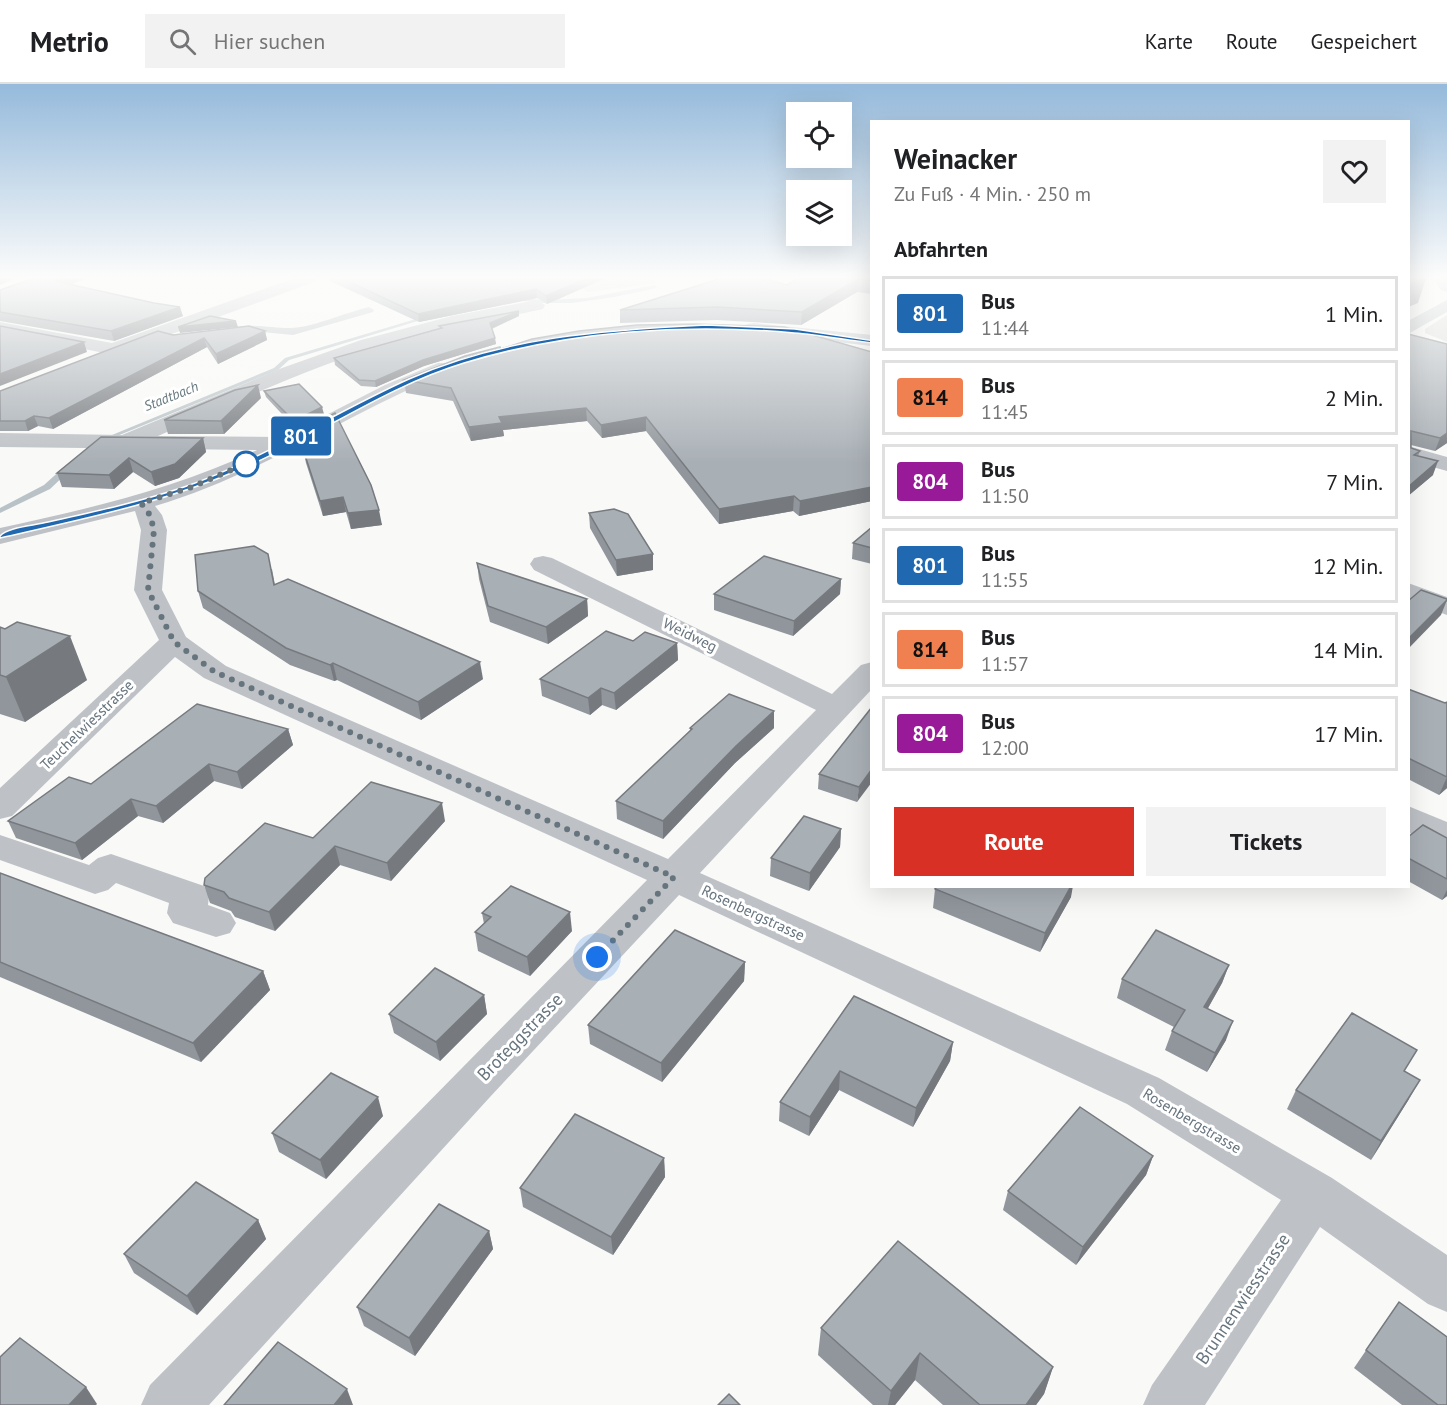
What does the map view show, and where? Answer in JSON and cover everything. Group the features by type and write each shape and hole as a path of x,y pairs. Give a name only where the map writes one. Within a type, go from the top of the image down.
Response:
{"street":[{"path":"66,340 114,349"},
{"path":"84,361 139,340"},
{"path":"124,442 314,363 384,340"},
{"path":"0,536 141,503 216,477 402,385 460,362"},
{"path":"0,440 262,442 284,445"},
{"path":"1410,454 1447,464"},
{"name":"Rosenbergstrasse","path":"141,503 150,515 154,530 148,590 174,642 215,672 674,877 1143,1091 1314,1194 1447,1286"},
{"name":"Weidweg","path":"543,564 836,708"},
{"path":"1410,592 1447,607"},
{"name":"Teuchelwiesstrasse","path":"0,808 174,642"},
{"name":"Broteggstrasse","path":"170,1405 474,1084 870,673"},
{"path":"1410,819 1447,837"},
{"path":"0,847 95,881 111,867 190,896 187,913 216,923"},
{"name":"Brunnenwiesstrasse","path":"1172,1405 1314,1194"}],"building":[{"path":"0,340 72,340 84,342 0,374"},
{"path":"135,340 201,340 49,418 34,416 25,421 0,421 0,391"},
{"path":"205,340 247,340 216,354"},
{"path":"400,340 490,340 423,360 375,381 359,380 334,358"},
{"path":"530,340 829,340 870,351 870,487 800,501 794,496 719,509 646,417 601,425 586,408 499,417 502,423 469,427 451,388 404,380 465,356 500,347 501,349"},
{"path":"1410,340 1430,340 1447,344 1447,433 1440,438 1411,431 1411,448 1420,451 1414,455 1438,461 1410,485"},
{"path":"299,384 322,407 294,421 264,391"},
{"path":"258,385 221,421 164,420 235,390"},
{"path":"335,413 371,485 379,510 348,513 343,497 320,501 303,449 323,445 306,428"},
{"path":"101,437 203,438 175,464 151,472 129,458 109,475 57,473"},
{"path":"614,509 628,514 653,554 616,560 589,513"},
{"path":"870,529 870,547 853,543"},
{"path":"254,546 268,554 274,585 288,579 480,662 418,702 333,663 330,665 286,648 198,591 195,555"},
{"path":"764,556 841,579 794,621 714,594"},
{"path":"477,563 587,599 546,627 488,606"},
{"path":"1421,590 1447,599 1410,637 1410,599"},
{"path":"17,622 70,636 6,677 0,675 0,627 5,629"},
{"path":"606,631 633,641 645,632 677,643 614,693 601,688 588,698 540,679"},
{"path":"1410,690 1447,702 1447,777 1410,759"},
{"path":"729,694 774,711 736,746 663,821 616,801 692,729 690,728"},
{"path":"197,704 288,729 237,772 209,764 156,806 131,799 75,843 8,821 69,777 91,784"},
{"path":"870,710 870,772 859,787 819,774"},
{"path":"371,782 442,803 387,863 335,846 269,912 229,898 224,892 204,885 205,878 265,823 313,838"},
{"path":"804,816 841,829 810,873 771,858"},
{"path":"1423,825 1447,838 1447,879 1410,859 1410,835"},
{"path":"0,873 263,971 193,1043 0,962"},
{"path":"511,886 570,912 527,957 475,932 491,917 482,913"},
{"path":"936,888 1070,888 1045,933"},
{"path":"675,930 745,962 661,1063 588,1025"},
{"path":"1156,930 1229,965 1204,1007 1233,1021 1215,1053 1172,1031 1185,1010 1122,979"},
{"path":"435,968 484,995 436,1042 389,1014"},
{"path":"854,996 953,1042 916,1108 840,1071 810,1117 780,1102"},
{"path":"1352,1013 1417,1050 1404,1071 1420,1080 1381,1141 1296,1090"},
{"path":"331,1073 378,1097 320,1160 272,1133"},
{"path":"1080,1107 1153,1156 1083,1247 1008,1191"},
{"path":"575,1114 664,1158 611,1237 520,1188"},
{"path":"196,1182 258,1220 187,1296 124,1254"},
{"path":"439,1204 489,1231 409,1338 357,1307"},
{"path":"898,1241 1053,1367 1026,1405 980,1405 920,1353 891,1391 821,1328"},
{"path":"1399,1302 1447,1337 1447,1405 1438,1405 1366,1350"},
{"path":"20,1338 86,1387 69,1405 0,1405 0,1357"},
{"path":"278,1342 347,1389 334,1405 224,1405"},
{"path":"729,1394 740,1405 718,1405"}],"waterway":[{"name":"Stadtbach","path":"115,435 276,369 287,359 352,340"},
{"name":"Stadtbach","path":"0,511 47,487 67,469"}],"bus line":[{"name":"801","path":"0,536 86,517 189,488 241,466 383,394 437,370 503,350 555,340"},
{"name":"801","path":"862,340 870,341"}],"route":[{"path":"246,464 248,463 189,488 141,503 150,515 154,530 148,590 174,642 215,672 674,877 597,957"}]}
